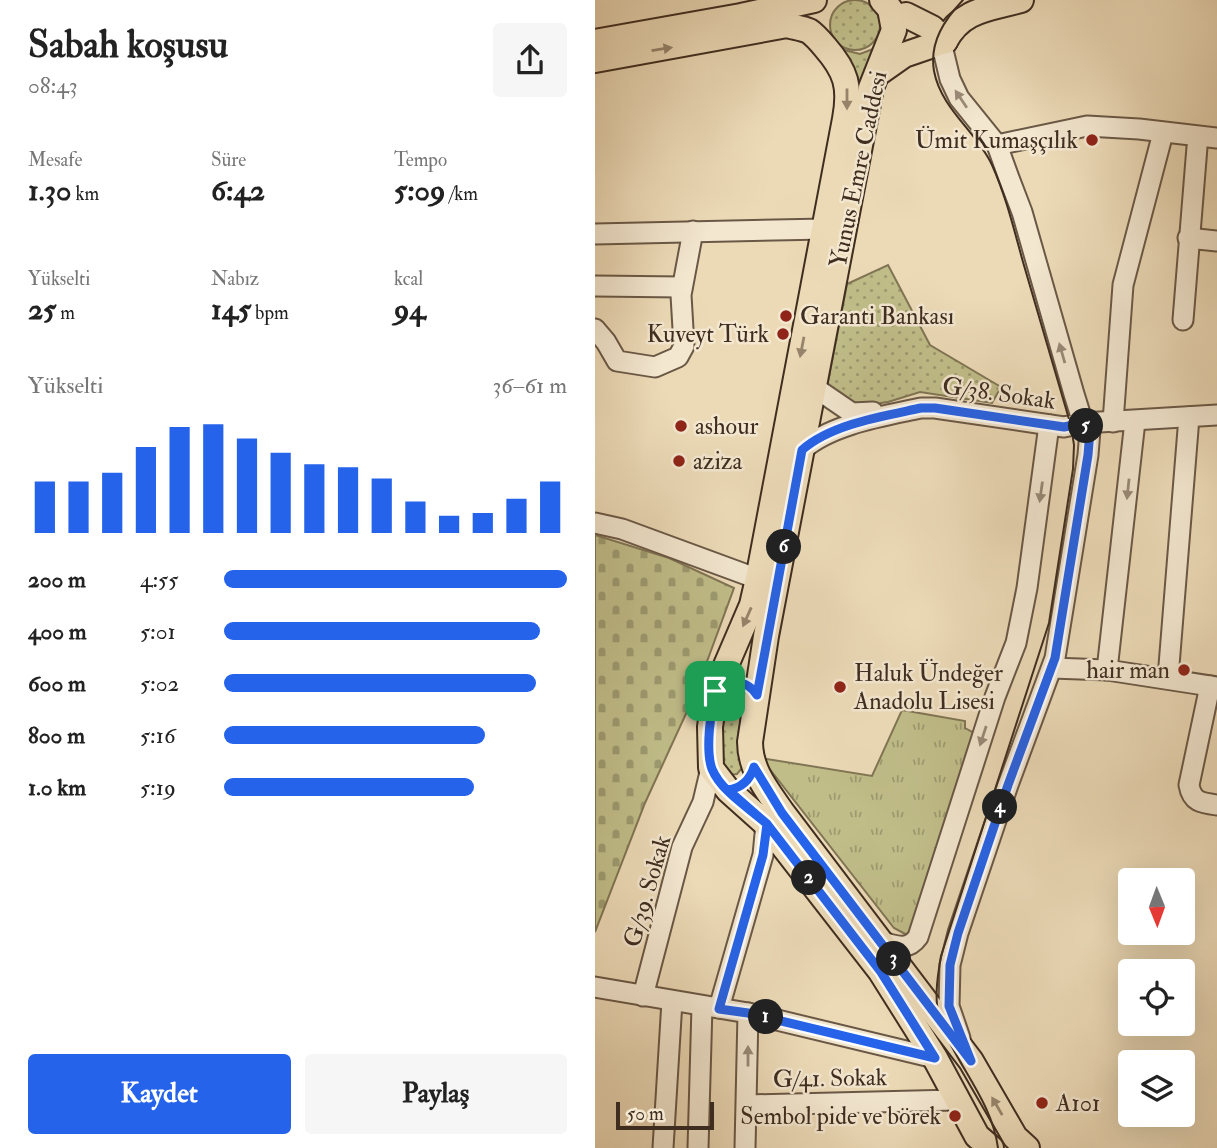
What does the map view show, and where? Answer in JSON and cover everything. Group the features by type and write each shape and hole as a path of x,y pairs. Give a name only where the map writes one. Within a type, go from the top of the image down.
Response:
{"main road":[{"path":"595,42 738,8 814,0"},
{"path":"819,40 820,15 828,0"},
{"path":"882,0 890,9 932,28 944,41"},
{"path":"874,76 904,55 944,41 959,20 1021,0"},
{"name":"Yunus Emre Caddesi","path":"904,15 874,76 757,695 750,755 754,767 782,813 971,1061 1015,1137 1027,1148"},
{"path":"595,60 775,26 787,25 808,31 819,40"},
{"name":"Yunus Emre Caddesi","path":"711,768 710,736 715,691 752,605 758,579 848,104 846,77 819,40"},
{"path":"715,691 725,684 741,683 753,689 757,695"},
{"path":"728,790 750,778 754,767"},
{"path":"711,768 728,790 767,824 881,972 935,1058 955,1100 982,1144"}],"street":[{"path":"944,41 944,61 959,97 997,145 1022,212 1083,423 1090,430 1054,663 1008,785 958,933 950,965 949,1006 971,1061"},
{"path":"997,145 1087,126 1217,138"},
{"path":"1113,422 1122,285 1163,133"},
{"path":"1183,320 1197,147"},
{"path":"595,234 825,229"},
{"path":"595,329 618,361 655,367 678,357 684,346 682,287 694,231"},
{"path":"1188,239 1217,241"},
{"path":"595,286 682,287"},
{"name":"G/38. Sokak","path":"814,387 852,413 878,411 927,399 1069,418 1083,423"},
{"name":"G/38. Sokak","path":"802,450 829,432 921,408 1064,427 1083,423"},
{"path":"1083,423 1217,415"},
{"path":"1168,678 1189,417"},
{"path":"1108,670 1135,421"},
{"path":"882,942 905,947 910,946 918,937 995,697 1016,643 1027,588 1049,425"},
{"path":"595,523 622,528 758,579"},
{"path":"1054,663 1099,666 1108,670 1214,686 1189,785 1195,800 1217,805"},
{"name":"G/39. Sokak","path":"643,996 682,847 703,802 711,768"},
{"path":"703,802 728,790"},
{"path":"698,1148 710,1007 763,855 767,824"},
{"path":"595,987 748,1013 935,1058"},
{"path":"663,1148 672,1000"},
{"path":"745,1148 748,1013"},
{"name":"G/41. Sokak","path":"747,1105 955,1100"}],"green space":[{"path":"855,0 873,7 880,25 873,43 855,50 837,43 830,25 837,7"},
{"path":"873,49 862,84 857,83 844,50 860,54"},
{"path":"888,265 930,345 1001,387 992,403 920,392 888,402 854,407 827,387 847,284"},
{"path":"595,535 669,558 734,588 695,694 645,803 595,932"},
{"path":"732,692 740,693 746,699 742,768 737,774 729,775 720,757 719,737 726,696"},
{"path":"902,710 965,721 965,728 974,733 915,931 907,935 894,928 761,758 872,776"}],"tram line":[{"path":"963,0 950,15 936,41 934,71 944,97 985,153 1001,189 1071,426 1074,445 1073,469 1049,623 941,956 937,982 939,1018 989,1115 998,1148"}],"place":[{"name":"Ümit Kumaşçılık","path":"1092,140"},
{"name":"Garanti Bankası","path":"786,316"},
{"name":"Kuveyt Türk","path":"783,334"},
{"name":"ashour","path":"681,426"},
{"name":"aziza","path":"679,461"},
{"name":"hair man","path":"1184,670"},
{"name":"Haluk Ündeğer Anadolu Lisesi","path":"840,687"},
{"name":"A101","path":"1042,1103"},
{"name":"Sembol pide ve börek","path":"955,1116"}],"route":[{"path":"715,691 709,744 711,768 728,790 767,824 763,855 719,1009 748,1013 935,1058 874,962 767,824 756,814 728,790 750,778 754,767 782,813 971,1061 949,1006 950,965 958,933 1008,785 1055,658 1090,430 1083,423 1064,427 921,408 829,432 811,442 802,450 757,695 748,685 732,682 715,691"}]}
